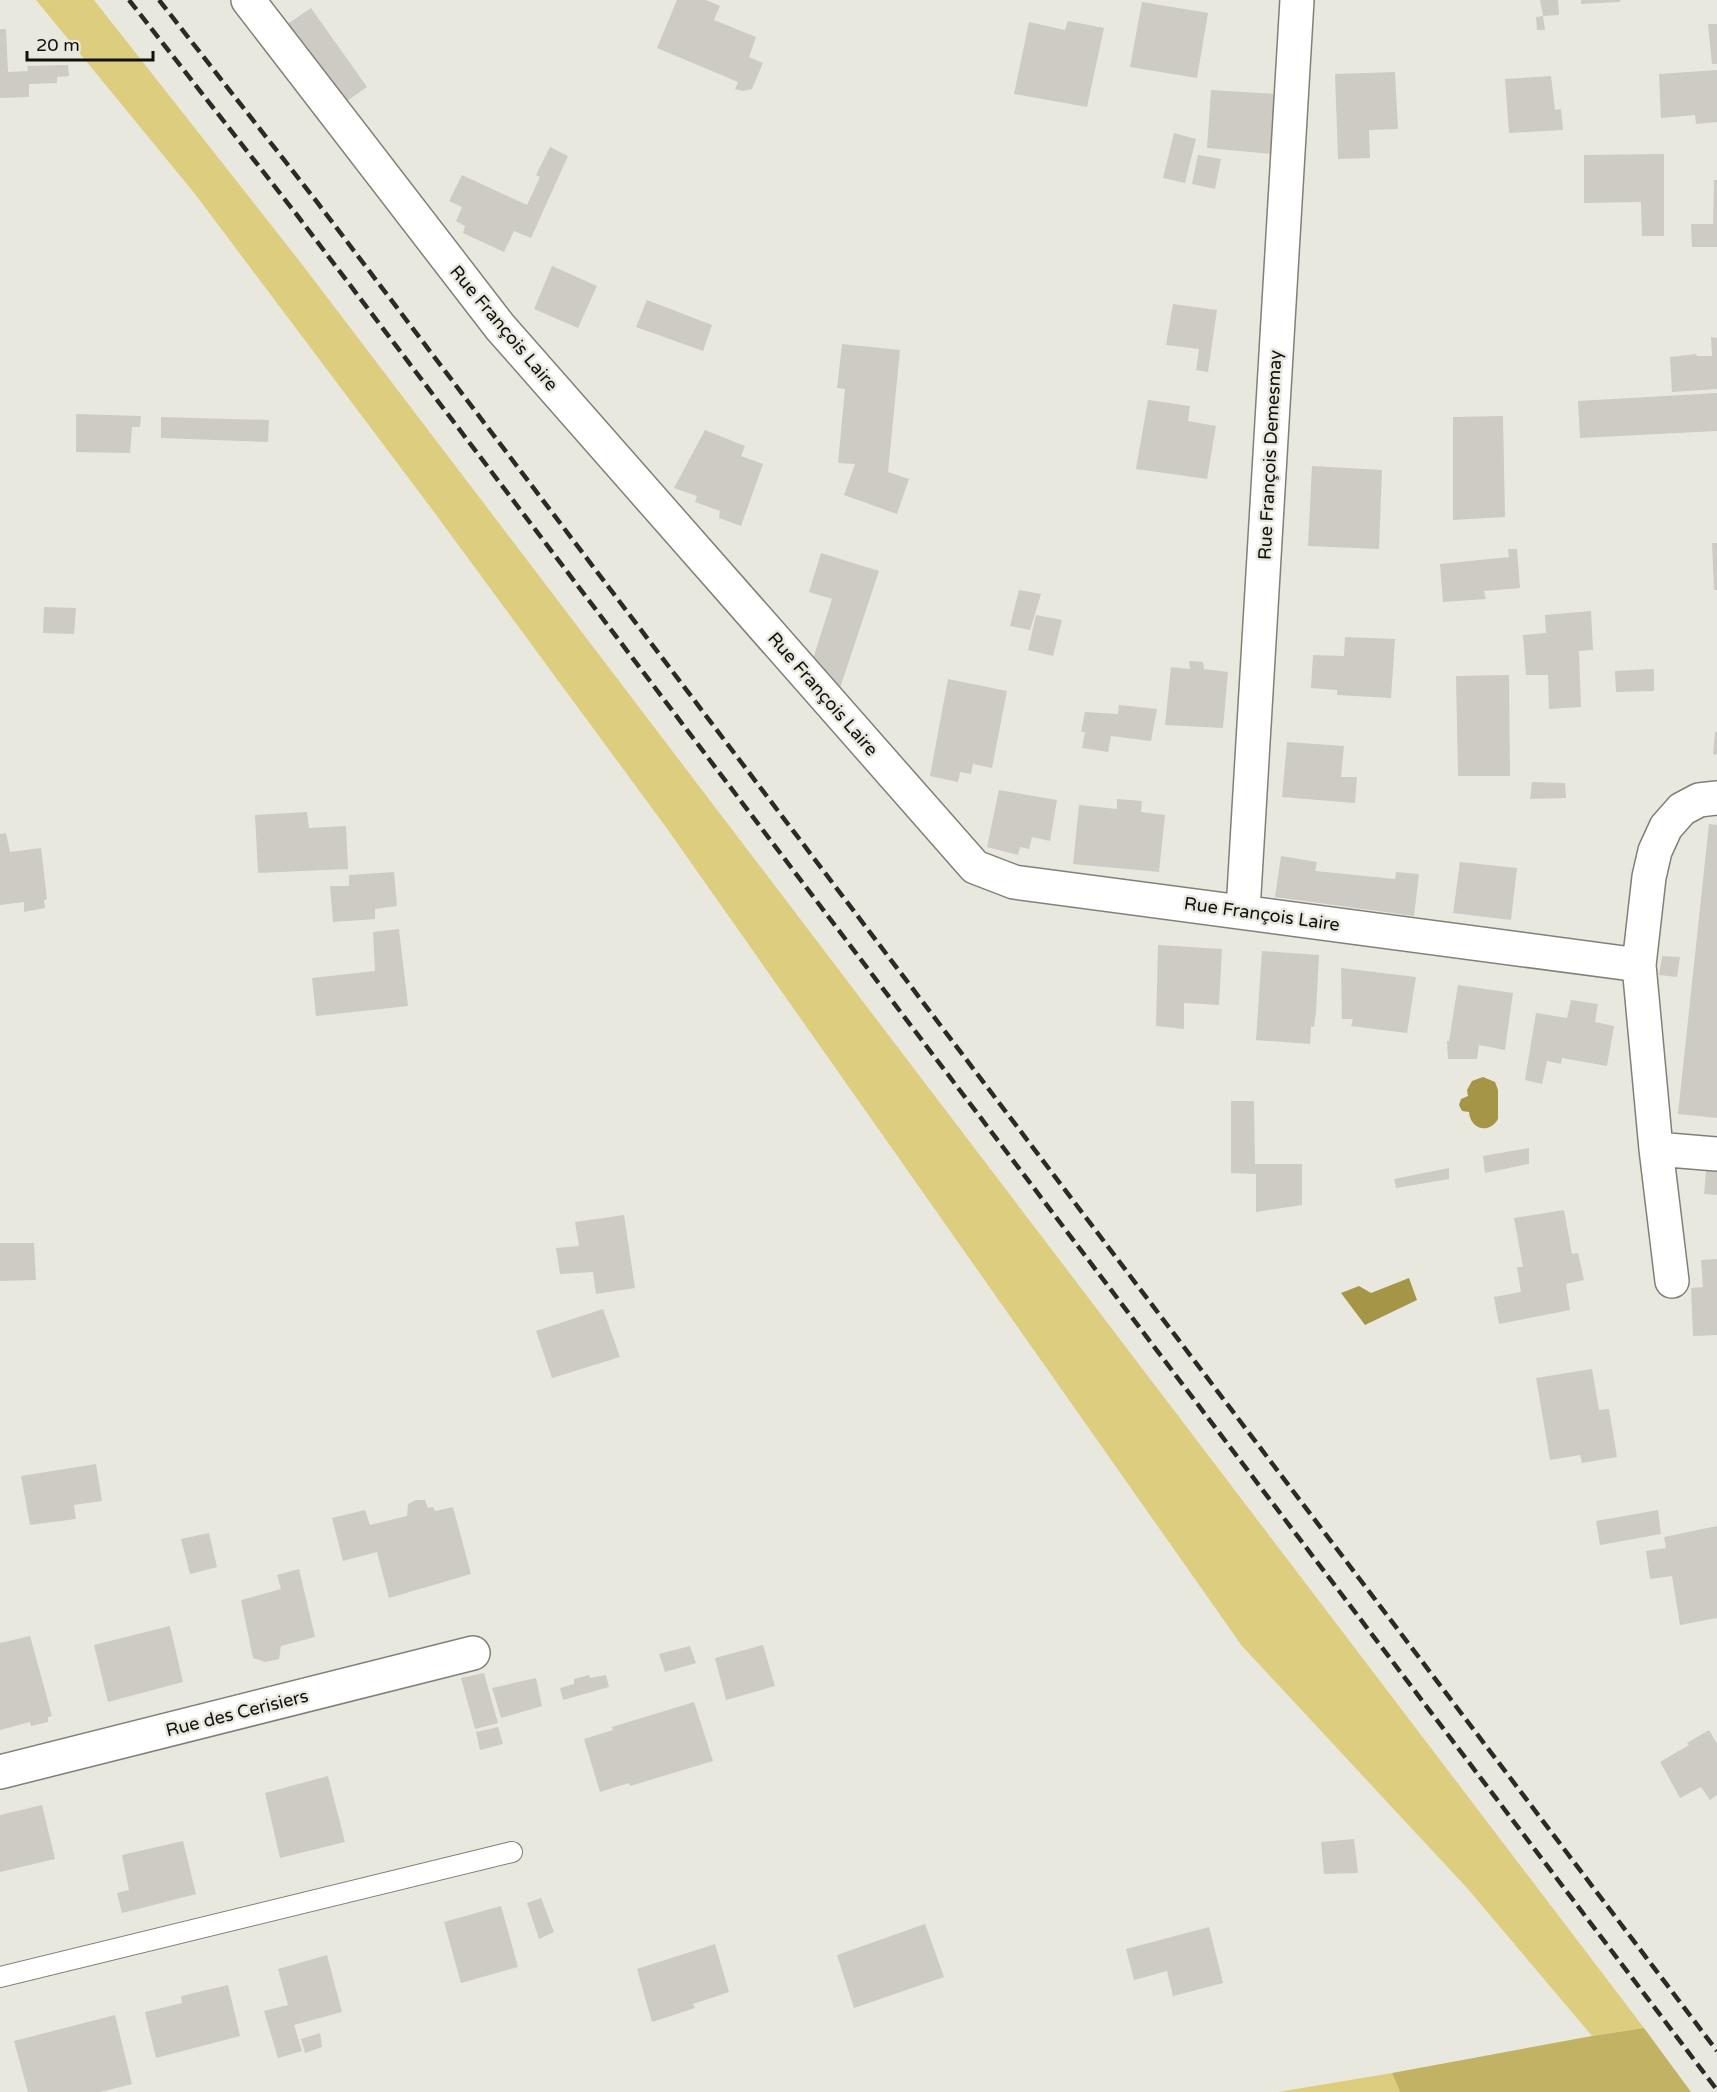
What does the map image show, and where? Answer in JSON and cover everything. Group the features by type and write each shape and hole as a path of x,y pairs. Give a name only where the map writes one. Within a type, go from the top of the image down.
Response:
{"street":[{"name":"Rue François Laire","path":"248,0 500,327 975,867 1014,882 1638,965"},
{"name":"Rue François Demesmay","path":"1243,911 1297,0"},
{"path":"1672,1281 1638,965 1649,877 1655,851 1666,827 1682,809 1699,800 1717,798"},
{"path":"1656,1149 1717,1154"},
{"name":"Rue des Cerisiers","path":"0,1772 473,1653"}],"lane":[{"path":"0,1977 512,1851"}],"shaded area":[{"path":"36,0 94,0 301,263 1644,2028 1592,2036 1467,1888 1242,1646 668,830 434,512 195,194"},
{"path":"1483,1077 1495,1082 1498,1090 1498,1119 1490,1127 1480,1128 1473,1123 1469,1112 1462,1111 1459,1105 1461,1099 1468,1096 1467,1090 1472,1081"},
{"path":"1409,1278 1417,1300 1365,1325 1341,1293 1359,1286 1371,1293"},
{"path":"1644,2028 1691,2092 1400,2092 1392,2073 1592,2036"},
{"path":"1392,2073 1400,2092 1278,2092"}],"building":[{"path":"677,0 706,0 720,6 714,20 756,37 749,57 763,63 752,89 743,91 735,89 738,82 657,48"},
{"path":"1540,0 1558,0 1559,15 1543,16"},
{"path":"1581,0 1620,0 1620,2 1581,4"},
{"path":"1142,2 1208,13 1197,78 1130,67"},
{"path":"311,8 367,87 340,106 283,27"},
{"path":"1543,16 1545,30 1537,30 1536,17"},
{"path":"1068,21 1104,28 1087,107 1014,94 1029,22 1065,30"},
{"path":"1708,24 1717,24 1717,64 1712,64"},
{"path":"0,29 6,29 8,72 28,71 27,66 68,65 69,76 57,77 57,83 29,84 29,97 0,98"},
{"path":"1717,70 1717,122 1696,124 1695,115 1661,118 1659,74"},
{"path":"1395,72 1398,129 1369,130 1370,158 1338,159 1335,74"},
{"path":"1551,76 1555,110 1561,109 1563,130 1509,133 1505,79"},
{"path":"1211,90 1275,94 1272,154 1207,148"},
{"path":"1174,133 1196,139 1185,183 1163,178"},
{"path":"550,147 568,156 531,238 514,231 504,252 463,233 465,226 456,221 462,207 449,201 462,175 527,205 540,177 536,175"},
{"path":"1664,154 1664,236 1642,236 1641,202 1584,203 1584,155"},
{"path":"1198,155 1221,159 1215,189 1192,184"},
{"path":"1714,180 1717,180 1717,247 1692,247 1691,224 1713,224"},
{"path":"552,266 597,286 578,328 534,309"},
{"path":"647,300 712,325 703,351 636,327"},
{"path":"1173,304 1217,310 1208,372 1196,370 1199,349 1166,345"},
{"path":"1711,337 1717,338 1717,389 1672,392 1670,357 1696,354 1697,356 1712,356"},
{"path":"842,344 900,350 888,472 909,479 897,514 844,495 855,464 838,463 845,389 837,388"},
{"path":"1717,393 1717,431 1580,438 1578,401"},
{"path":"1148,400 1190,406 1188,421 1216,426 1207,479 1136,469"},
{"path":"76,414 141,416 140,427 132,427 130,453 76,452"},
{"path":"1503,416 1505,517 1453,520 1453,417"},
{"path":"161,417 269,420 268,442 161,438"},
{"path":"705,430 745,446 741,456 763,464 741,526 719,518 720,511 695,502 697,496 674,488"},
{"path":"1312,466 1382,470 1379,549 1308,546"},
{"path":"1712,543 1717,543 1717,590 1714,590"},
{"path":"1508,549 1517,549 1520,588 1484,591 1486,599 1443,602 1440,564 1509,557"},
{"path":"821,553 879,571 839,691 812,662 832,599 809,592"},
{"path":"1019,590 1041,594 1030,630 1010,626"},
{"path":"44,607 76,608 74,634 43,633"},
{"path":"1591,611 1593,650 1579,651 1581,707 1549,709 1548,675 1526,675 1523,635 1546,633 1545,615"},
{"path":"1036,615 1062,620 1053,656 1028,650"},
{"path":"1345,637 1395,639 1391,698 1337,695 1337,690 1311,688 1313,655 1344,656"},
{"path":"1189,661 1203,662 1204,669 1228,672 1223,728 1165,725 1171,667 1190,669"},
{"path":"1654,669 1654,691 1616,692 1615,671"},
{"path":"1509,675 1510,776 1458,776 1456,676"},
{"path":"948,679 1007,691 992,768 973,764 971,774 960,772 958,782 930,776"},
{"path":"1119,705 1157,709 1151,741 1111,736 1108,752 1082,748 1085,732 1081,732 1085,712 1118,714"},
{"path":"1715,732 1717,732 1717,755 1713,754"},
{"path":"1287,742 1344,746 1341,777 1357,777 1355,803 1282,797"},
{"path":"1532,782 1565,783 1566,798 1530,799"},
{"path":"999,790 1057,800 1050,841 1032,837 1029,849 1020,847 1018,855 987,847"},
{"path":"1117,799 1142,801 1141,812 1165,815 1159,872 1073,864 1079,805 1117,809"},
{"path":"307,812 309,828 346,826 348,869 258,873 255,815"},
{"path":"1709,824 1717,825 1717,1118 1678,1114"},
{"path":"6,833 10,852 41,848 47,899 44,900 45,908 24,912 24,902 0,905 0,834"},
{"path":"1281,856 1317,862 1315,871 1395,879 1396,872 1419,874 1414,916 1275,897"},
{"path":"1460,862 1517,868 1511,920 1453,913"},
{"path":"394,872 397,906 375,909 375,919 333,922 330,886 349,886 349,875"},
{"path":"399,929 408,1006 316,1016 312,978 375,971 373,932"},
{"path":"1158,945 1222,949 1219,1005 1184,1003 1184,1029 1156,1026"},
{"path":"1262,951 1319,955 1316,1013 1314,1027 1311,1026 1310,1044 1256,1040"},
{"path":"1662,956 1680,957 1677,977 1659,975"},
{"path":"1341,968 1416,977 1407,1033 1351,1026 1353,1019 1342,1019"},
{"path":"1458,985 1513,993 1505,1050 1479,1045 1477,1059 1448,1059 1447,1041 1449,1041"},
{"path":"1571,1000 1598,1004 1595,1022 1614,1026 1607,1066 1562,1058 1561,1064 1547,1061 1542,1084 1525,1080 1536,1013 1567,1018"},
{"path":"1231,1101 1254,1101 1255,1164 1302,1164 1302,1205 1256,1212 1256,1174 1231,1173"},
{"path":"1529,1148 1529,1164 1485,1173 1483,1156"},
{"path":"1707,1162 1717,1163 1717,1195 1704,1194"},
{"path":"1449,1168 1449,1179 1396,1188 1394,1179"},
{"path":"1564,1210 1572,1254 1578,1253 1584,1280 1566,1284 1570,1310 1499,1324 1494,1297 1521,1292 1517,1267 1523,1267 1514,1218"},
{"path":"624,1215 635,1288 596,1294 593,1272 560,1274 556,1248 579,1246 575,1222"},
{"path":"0,1243 34,1243 36,1280 0,1281"},
{"path":"1717,1259 1717,1335 1693,1336 1691,1288 1703,1287 1701,1260"},
{"path":"603,1309 620,1357 552,1378 536,1331"},
{"path":"1592,1369 1599,1410 1609,1409 1617,1457 1582,1463 1580,1455 1550,1460 1536,1378"},
{"path":"96,1464 102,1501 74,1505 76,1519 30,1525 21,1476"},
{"path":"416,1500 425,1500 428,1508 433,1507 435,1511 453,1507 471,1574 389,1598 377,1552 343,1561 332,1518 365,1510 370,1525 407,1516 408,1504"},
{"path":"1658,1510 1661,1534 1600,1545 1596,1521"},
{"path":"1717,1526 1717,1618 1680,1625 1672,1576 1650,1579 1646,1551 1666,1548 1664,1537"},
{"path":"209,1533 217,1567 190,1574 181,1539"},
{"path":"299,1569 315,1637 281,1646 279,1659 265,1662 253,1658 241,1600 281,1589 277,1575"},
{"path":"170,1626 183,1682 108,1702 94,1645"},
{"path":"30,1636 52,1716 48,1717 48,1722 31,1726 30,1722 0,1730 0,1643"},
{"path":"763,1645 775,1686 726,1700 715,1658"},
{"path":"690,1646 696,1663 665,1672 659,1654"},
{"path":"484,1673 498,1723 475,1729 461,1678"},
{"path":"589,1675 590,1678 606,1675 609,1687 563,1700 560,1688 574,1684 574,1679"},
{"path":"536,1678 542,1706 501,1718 492,1688"},
{"path":"694,1702 713,1761 630,1786 629,1783 600,1792 584,1739 613,1730 612,1727"},
{"path":"498,1727 503,1744 480,1750 476,1732"},
{"path":"1709,1730 1717,1744 1717,1795 1710,1800 1701,1787 1680,1798 1660,1762"},
{"path":"328,1776 345,1842 280,1858 265,1793"},
{"path":"42,1805 55,1859 0,1872 0,1815"},
{"path":"1354,1839 1358,1873 1324,1874 1321,1842"},
{"path":"183,1841 196,1894 122,1913 117,1893 129,1890 122,1855"},
{"path":"541,1898 554,1932 539,1939 527,1903"},
{"path":"501,1906 518,1967 461,1983 444,1922"},
{"path":"925,1924 944,1977 854,2008 837,1955"},
{"path":"1209,1927 1223,1983 1173,1996 1167,1971 1134,1980 1126,1949"},
{"path":"715,1944 729,1992 693,2004 695,2008 652,2022 637,1969"},
{"path":"327,1955 342,2012 294,2025 302,2051 278,2058 264,2011 288,2005 278,1969"},
{"path":"228,1985 240,2036 156,2058 145,2012 182,2003 181,1996"},
{"path":"115,2015 132,2084 100,2092 28,2092 14,2041"},
{"path":"320,2033 322,2047 305,2053 301,2039"}],"railway":[{"path":"129,0 297,215 1717,2090"},
{"path":"159,0 317,202 1717,2051"}]}
